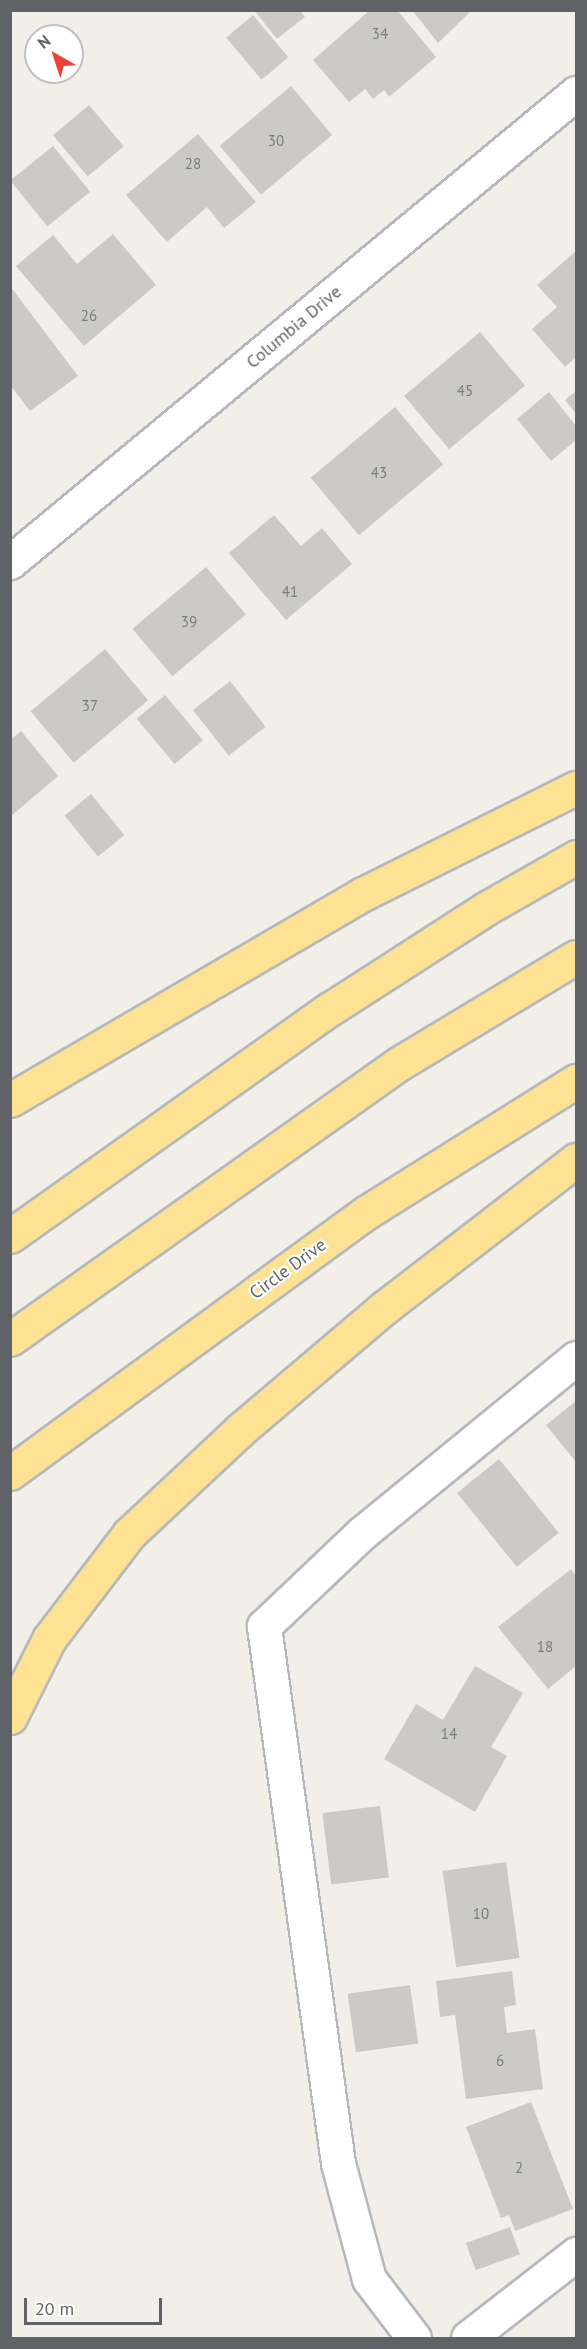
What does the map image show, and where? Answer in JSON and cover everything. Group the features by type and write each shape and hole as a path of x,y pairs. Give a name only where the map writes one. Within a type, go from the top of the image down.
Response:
{"highway":[{"path":"10,1100 363,894 576,788"},
{"path":"10,1236 330,1009 576,857"},
{"path":"10,1339 400,1063 576,957"},
{"name":"Circle Drive","path":"10,1473 367,1212 576,1081"},
{"path":"10,1717 49,1638 129,1534 240,1430 385,1307 576,1160"}],"street":[{"name":"Columbia Drive","path":"10,562 576,93"},
{"path":"414,2338 369,2279 338,2163 264,1626 362,1533 576,1358"},
{"path":"468,2338 576,2254"}],"building":[{"path":"254,10 299,10 305,17 277,39"},
{"path":"370,10 397,10 436,57 389,97 384,90 373,99 365,89 349,102 313,60"},
{"path":"412,10 472,10 438,43"},
{"path":"253,15 288,57 262,80 226,37"},
{"path":"291,86 332,135 261,195 220,146"},
{"path":"89,105 124,146 88,177 53,135"},
{"path":"198,134 256,202 224,228 207,207 167,242 126,195"},
{"path":"53,146 90,192 47,226 10,181"},
{"path":"113,234 156,285 84,346 16,266 53,235 77,264"},
{"path":"576,251 576,357 565,367 532,329 557,307 537,285"},
{"path":"10,286 78,376 30,411 10,385"},
{"path":"480,332 525,386 449,449 404,396"},
{"path":"576,391 576,414 565,400"},
{"path":"549,392 576,426 576,440 551,461 517,419"},
{"path":"395,407 443,464 359,535 311,478"},
{"path":"274,515 301,546 322,528 352,564 286,620 229,553"},
{"path":"206,567 246,614 172,676 132,629"},
{"path":"105,649 148,700 74,763 31,711"},
{"path":"230,681 266,727 229,756 193,710"},
{"path":"165,695 203,740 175,764 137,719"},
{"path":"21,731 58,776 10,817 10,740"},
{"path":"91,794 124,835 98,857 65,815"},
{"path":"576,1401 576,1462 546,1425"},
{"path":"499,1459 559,1533 517,1567 457,1493"},
{"path":"571,1569 576,1576 576,1666 548,1689 498,1627"},
{"path":"475,1666 523,1693 491,1747 507,1756 475,1812 384,1759 416,1704 443,1720"},
{"path":"380,1806 389,1877 331,1885 322,1813"},
{"path":"506,1862 519,1958 456,1967 443,1871"},
{"path":"512,1971 516,2005 504,2007 507,2033 535,2029 543,2089 466,2099 455,2015 440,2017 436,1981"},
{"path":"410,1985 418,2043 356,2052 348,1994"},
{"path":"531,2102 573,2209 515,2231 509,2215 501,2218 466,2127"},
{"path":"510,2227 520,2254 476,2270 466,2243"}]}
